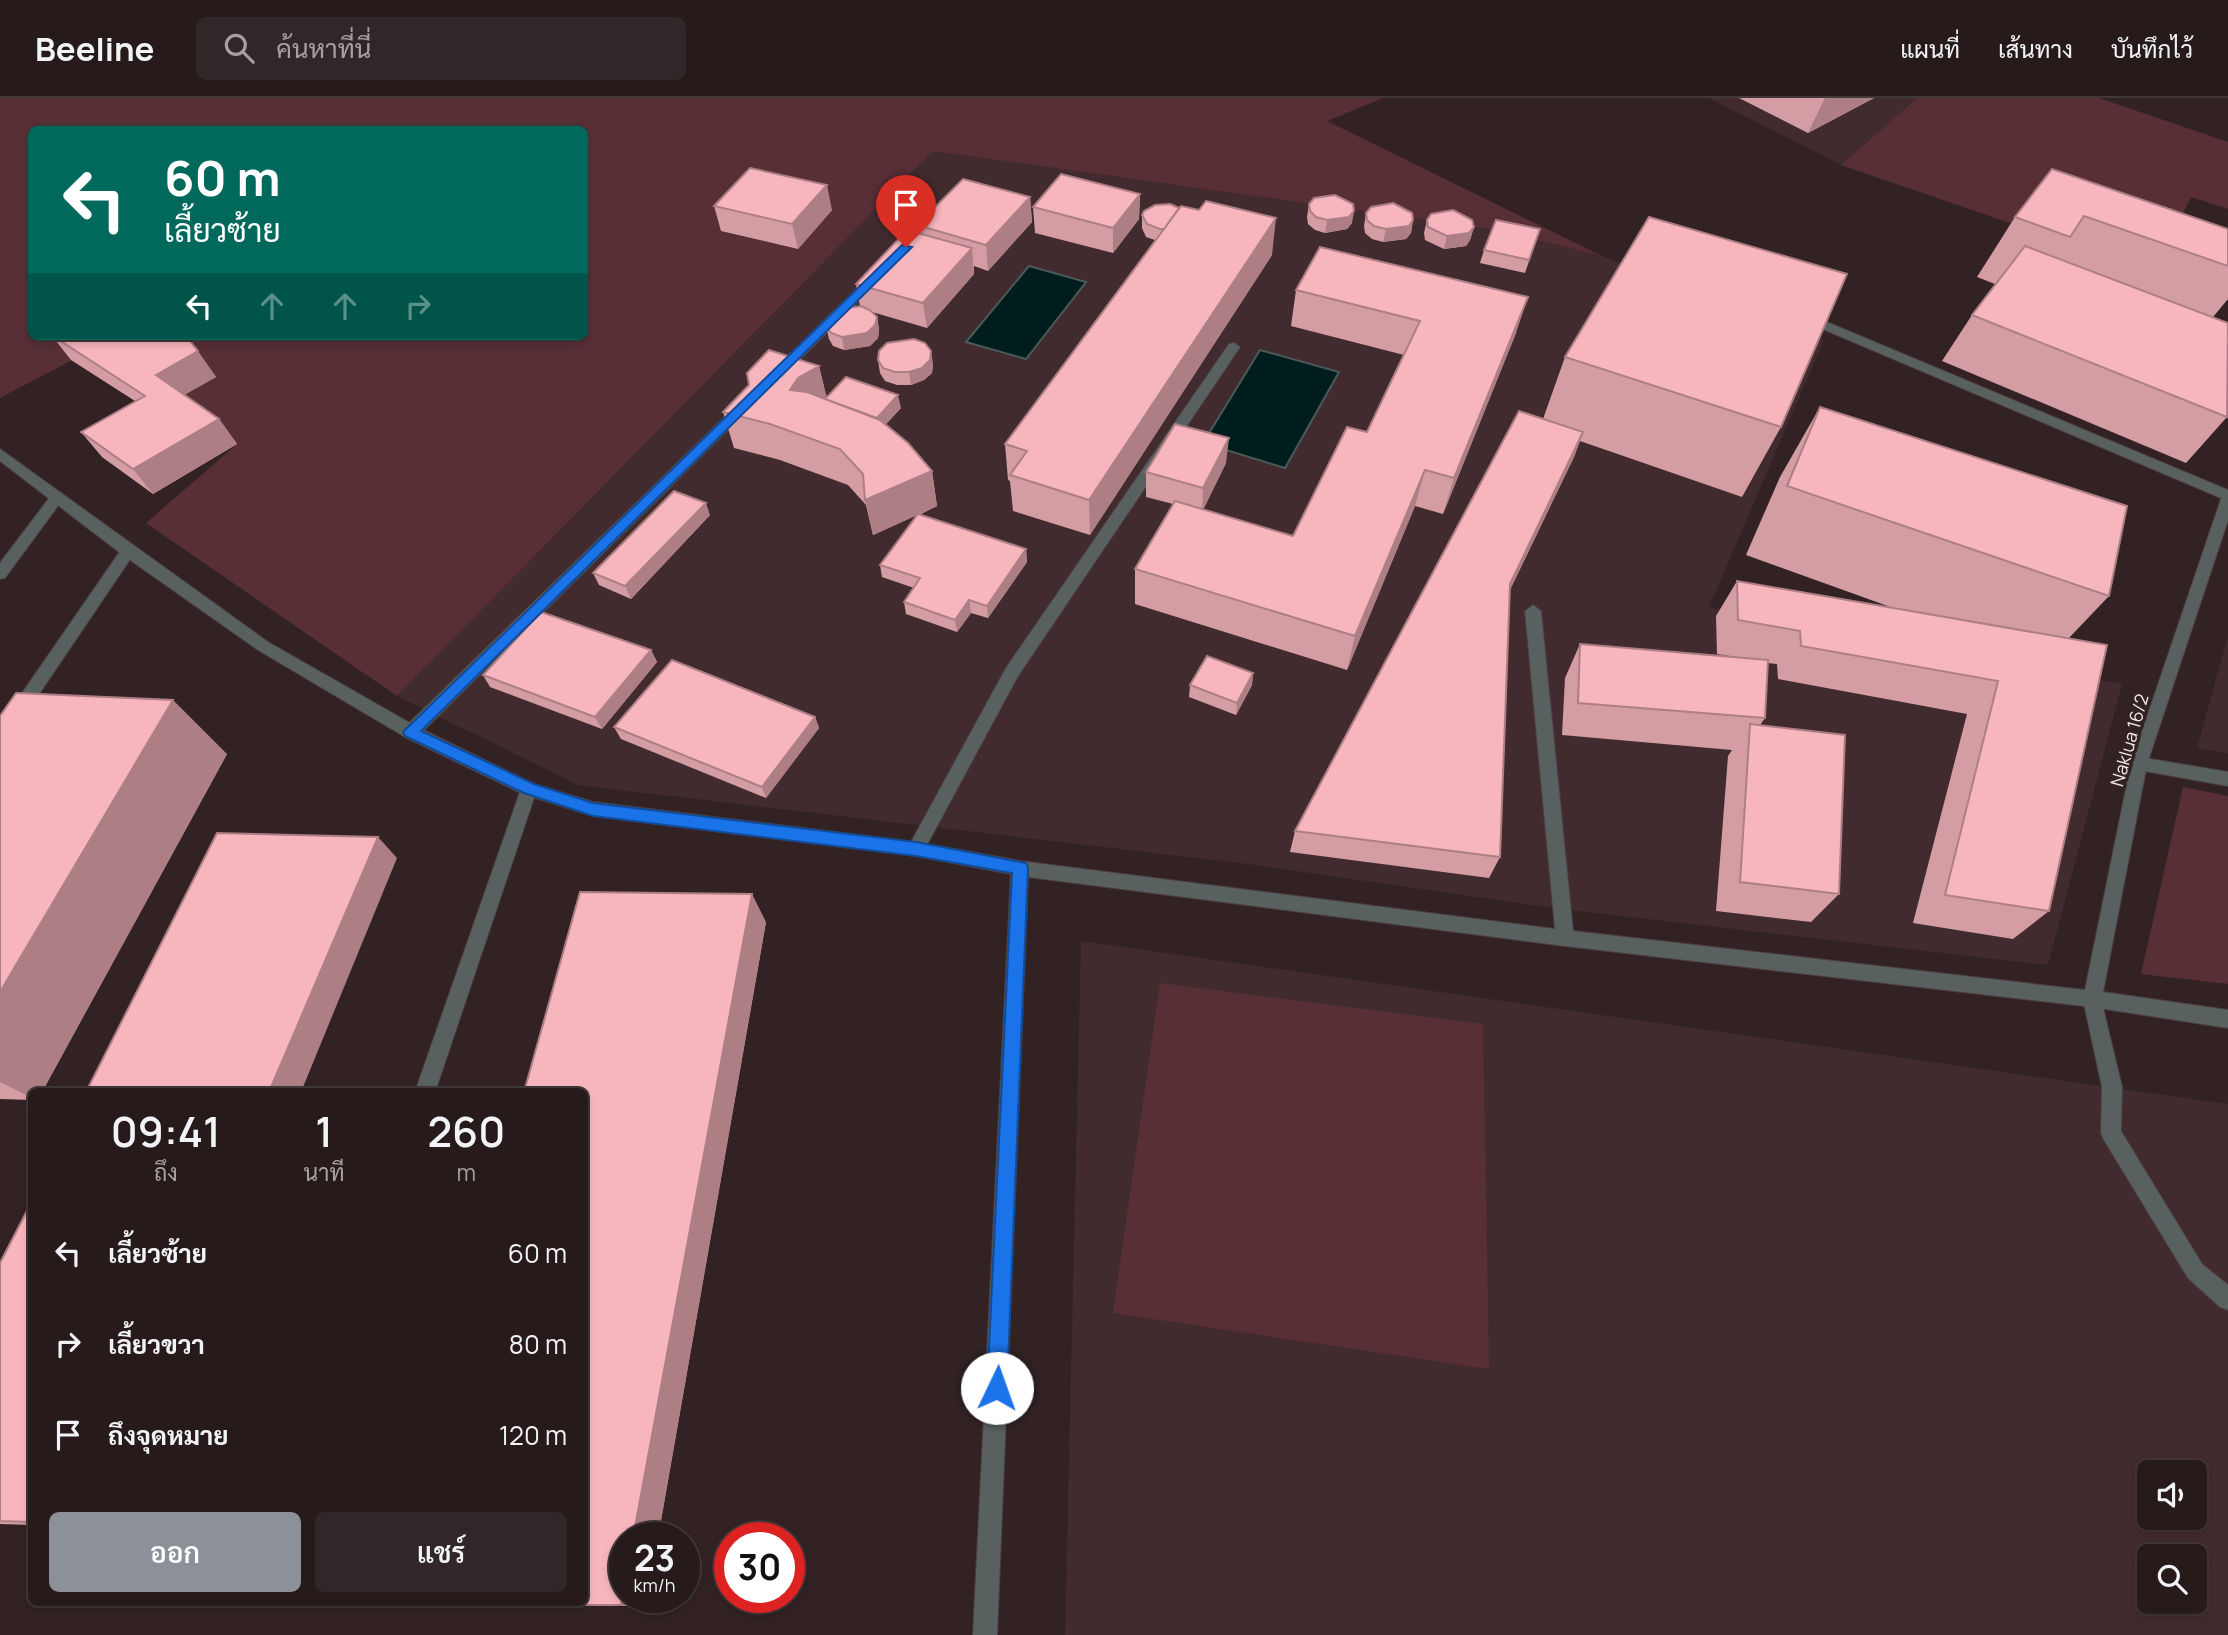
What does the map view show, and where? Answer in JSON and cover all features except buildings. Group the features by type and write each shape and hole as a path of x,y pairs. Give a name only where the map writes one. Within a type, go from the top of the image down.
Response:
{"street":[{"path":"411,732 886,267"},
{"path":"1796,313 2228,497"},
{"path":"916,849 1012,672 1234,347"},
{"path":"0,454 128,551 263,646 411,732 529,789 593,809 916,849 1020,868 1564,938 2092,999 2228,1019"},
{"path":"0,573 58,496"},
{"name":"Naklua 16/2","path":"2092,999 2139,764 2228,497"},
{"path":"0,738 128,551"},
{"path":"1533,611 1564,938"},
{"path":"2139,764 2228,779"},
{"path":"426,1088 529,789"},
{"path":"985,1635 1020,868"},
{"path":"2092,999 2112,1087 2112,1133 2195,1271 2228,1298"}],"shaded area":[{"path":"0,98 1383,98 1327,121 1602,256 1498,230 933,151 397,696 146,523 237,444 175,400 183,340 588,340 588,126 28,126 28,340 110,340 0,398"},
{"path":"1709,98 1917,98 1841,165"},
{"path":"1917,98 2099,98 2228,142 2228,209 2191,197 2176,227 2228,298 1841,165"},
{"path":"933,151 1498,230 1602,256 1824,340 1709,607 2122,684 2048,965 1561,909 1248,864 578,785 397,696"},
{"path":"2228,636 2228,753 2197,748"},
{"path":"2183,787 2228,796 2228,984 2141,974"},
{"path":"1081,941 2228,1104 2228,1635 1065,1635"},
{"path":"1160,983 1483,1024 1489,1369 1113,1313"}],"water":[{"path":"1029,266 1086,282 1026,359 966,342"},
{"path":"1260,350 1339,372 1285,468 1203,443"}],"route":[{"path":"906,247 411,732 529,789 593,809 916,849 1020,868 997,1388"}]}
